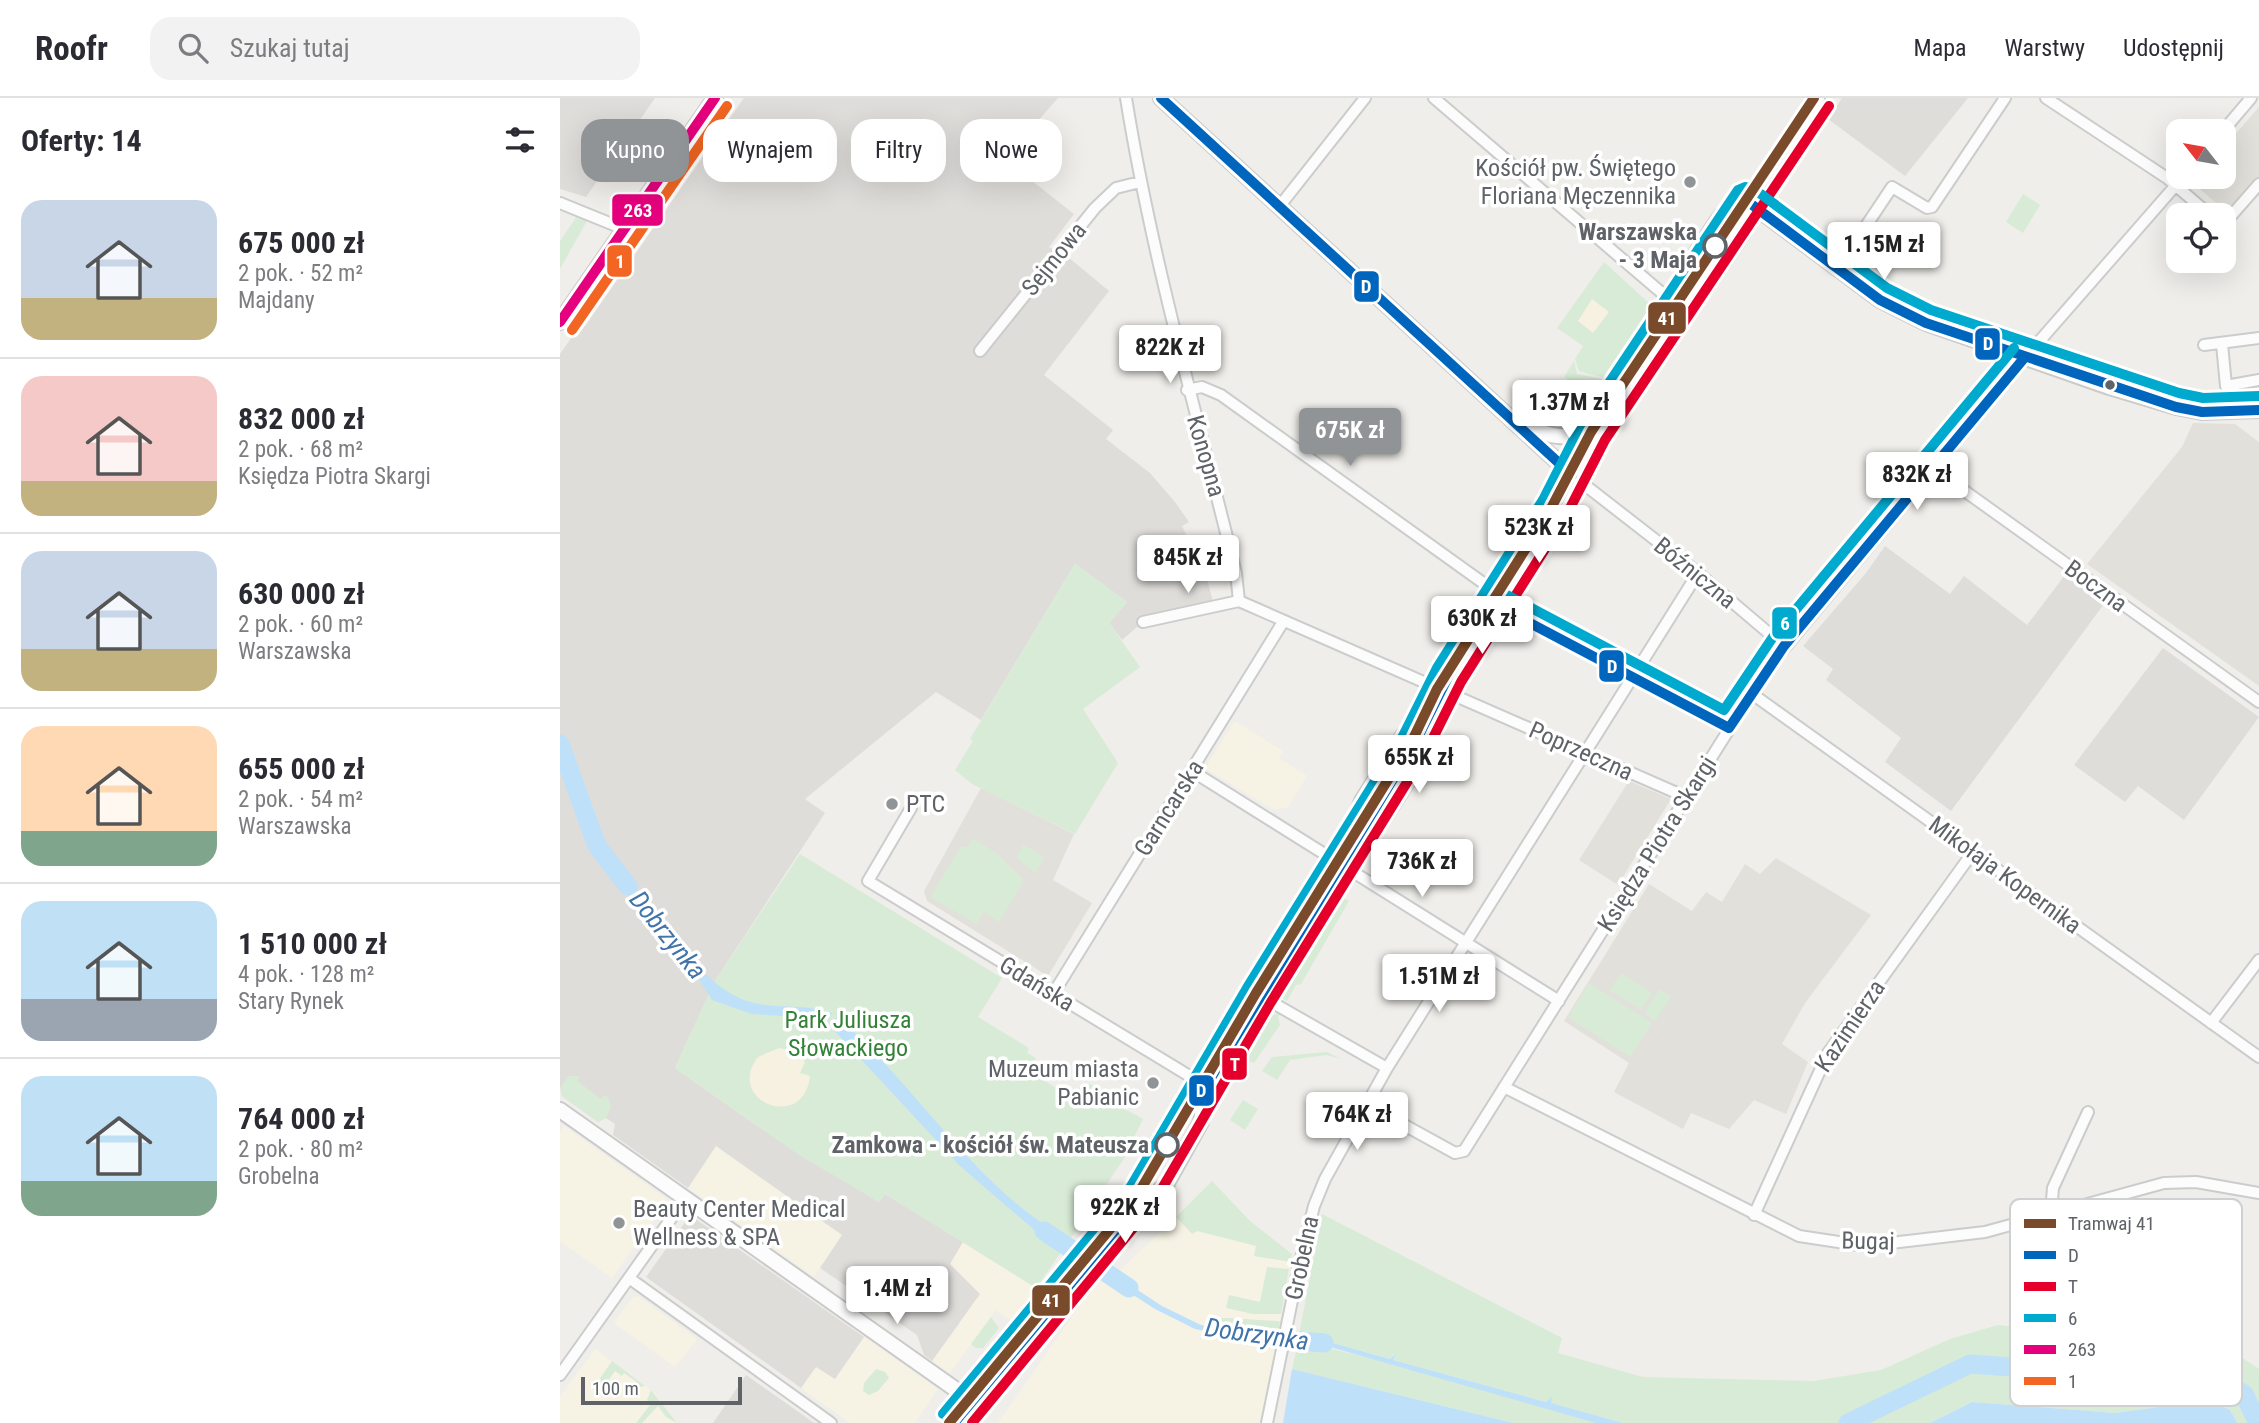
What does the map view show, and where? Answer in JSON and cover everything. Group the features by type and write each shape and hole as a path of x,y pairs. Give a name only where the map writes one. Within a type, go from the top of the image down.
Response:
{"street":[{"path":"560,322 715,98"},
{"name":"Konopna","path":"1126,98 1140,182 1187,390 1236,573 1239,601"},
{"path":"1161,98 1513,424 1572,475"},
{"path":"1279,207 1365,98"},
{"path":"1434,98 1677,306"},
{"path":"1128,1215 1142,1171 1173,1117 1206,1086 1339,864 1362,801 1403,736 1441,691 1555,507 1599,424 1677,306 1682,275 1722,215 1747,201 1817,98"},
{"path":"1838,268 1892,187 1927,208 1933,207 2005,98"},
{"path":"2046,98 2166,172"},
{"path":"2233,119 2251,98"},
{"name":"Sejmowa","path":"980,351 1095,208 1116,188 1140,182"},
{"path":"2236,210 2259,184"},
{"name":"Księdza Piotra Skargi","path":"1366,1104 1455,1153 1464,1151 1729,727 1784,646 2025,357 2173,189"},
{"path":"2187,189 2199,203"},
{"path":"1677,306 1704,289 1714,277 1743,233 1747,201"},
{"path":"1747,201 1901,312 2176,407 2202,412 2259,410"},
{"path":"560,203 624,229"},
{"path":"2204,345 2259,338"},
{"path":"2222,344 2225,386 2259,380"},
{"path":"1187,390 1202,387 1221,395 1497,600 1632,677 1729,727"},
{"path":"1513,424 1556,438 1580,433 1599,424"},
{"name":"Boczna","path":"1934,469 2259,702"},
{"name":"Bóźniczna","path":"1572,475 1698,573 1784,646"},
{"name":"Grobelna","path":"1267,1423 1314,1206 1387,1068 1698,573"},
{"path":"1143,622 1239,601 1283,622"},
{"name":"Poprzeczna","path":"1283,622 1686,797"},
{"name":"Garncarska","path":"1053,994 1283,622"},
{"path":"1339,864 1380,824 1427,751 1434,731 1441,691"},
{"name":"Mikołaja Kopernika","path":"1751,693 2259,1057"},
{"path":"1192,771 1559,1001"},
{"name":"Gdańska","path":"911,808 868,881 1206,1086"},
{"name":"Kazimierza","path":"1754,1215 1828,1053 1973,852"},
{"path":"2211,1023 2259,960"},
{"path":"1259,995 1387,1068"},
{"path":"954,1423 1128,1215 1166,1185 1197,1131 1206,1086"},
{"name":"Bugaj","path":"1504,1087 1799,1236 1865,1246 1985,1232 2010,1224"},
{"path":"560,1110 972,1401"},
{"path":"2052,1199 2053,1188 2088,1112"},
{"name":"Bugaj","path":"2102,1199 2164,1183 2196,1182 2259,1193"},
{"path":"560,1374 685,1199"},
{"path":"629,1278 831,1423"}],"shaded area":[{"path":"560,98 655,98 640,119 581,119 581,182 596,182 586,197 560,189"},
{"path":"744,98 1058,98 1040,119 960,119 960,182 1033,182 1074,214 1049,247 1068,257 1109,291 1044,375 1113,430 1106,439 1150,473 1175,502 1189,522 1182,526 1206,576 1214,605 1143,622 1122,640 1109,623 1127,602 1075,564 981,720 936,692 805,799 825,813 715,981 675,1068 756,1125 879,1202 885,1194 963,1242 950,1264 980,1294 932,1361 924,1355 917,1335 820,1268 842,1235 716,1146 688,1188 613,1135 615,1124 606,1118 598,1122 562,1096 560,1086 560,354 581,324 585,326 685,182 689,182 689,177 703,157 703,182 837,182 837,119 729,119"},
{"path":"1842,98 1968,98 1905,176 1828,119"},
{"path":"2259,107 2259,177 2236,204 2216,203 2200,189 2236,189 2236,133"},
{"path":"2193,423 2235,424 2259,442 2259,686 2087,564 2182,447"},
{"path":"1885,546 1950,594 1964,576 2027,625 2065,575 2104,604 1951,811 1885,762 1901,738 1826,680 1833,669 1803,646 1866,573"},
{"path":"2163,648 2259,717 2184,820 2138,786 2125,802 2074,765"},
{"path":"1235,721 1283,751 1279,758 1307,776 1288,807 1274,810 1208,770 1208,763"},
{"path":"1629,781 1671,799 1618,885 1579,860"},
{"path":"981,788 1074,834 1053,880 1092,903 1048,976 927,901 924,891"},
{"path":"1776,858 1871,915 1805,1003 1782,1044 1808,1062 1786,1114 1754,1100 1729,1129 1691,1113 1683,1129 1614,1092 1629,1063 1564,1021 1649,884 1692,911 1706,892 1722,902 1745,864 1760,874"},
{"path":"564,1126 668,1200 612,1278 560,1241 560,1131"},
{"path":"716,1146 842,1235 814,1277 688,1188"},
{"path":"690,1215 864,1337 835,1379 816,1367 801,1388 646,1277"},
{"path":"1176,1217 1186,1226 1292,1254 1261,1423 998,1423 1099,1278 1118,1272"},
{"path":"963,1242 1036,1288 1012,1321 996,1310 950,1373 932,1361 959,1325 966,1280 950,1264"},
{"path":"638,1296 697,1339 675,1367 614,1323 632,1298"},
{"path":"864,1337 938,1389 915,1423 850,1423 801,1388 816,1367 835,1379"},
{"path":"595,1349 656,1394 667,1414 677,1423 560,1423 560,1397"},
{"path":"746,1375 793,1408 814,1423 713,1423"}],"green space":[{"path":"2023,194 2040,205 2023,233 2006,222"},
{"path":"577,216 588,219 560,269 560,241"},
{"path":"1604,262 1650,304 1648,314 1606,378 1579,371 1575,359 1583,346 1557,328"},
{"path":"1574,361 1577,374 1606,380 1584,413 1565,397 1567,379 1564,377"},
{"path":"1555,400 1578,421 1553,427 1537,422"},
{"path":"1075,564 1127,602 1109,623 1140,667 1083,709 1118,763 1075,834 972,784 955,770 973,741 970,739"},
{"path":"973,839 995,852 1022,878 1022,884 999,922 984,912 976,924 930,897 961,847 967,847"},
{"path":"1023,844 1044,858 1035,873 1017,858"},
{"name":"Park Juliusza Słowackiego","path":"800,854 1002,978 978,1017 1029,1048 1027,1053 1036,1058 1029,1071 1069,1096 1071,1092 1076,1094 1080,1087 1086,1090 1090,1084 1098,1089 1095,1095 1143,1119 1123,1160 1100,1194 1107,1196 1109,1192 1119,1196 1099,1202 1087,1215 1036,1288 885,1194 879,1202 799,1155 675,1068 715,981"},
{"path":"1334,891 1338,894 1277,994 1276,991"},
{"path":"1341,896 1349,901 1301,984 1296,985 1287,1001 1282,998"},
{"path":"1621,973 1652,993 1641,1010 1610,990"},
{"path":"1589,983 1652,1023 1630,1057 1568,1017"},
{"path":"1660,989 1671,997 1655,1021 1644,1013"},
{"path":"1281,1012 1278,1017 1280,1025 1254,1063 1246,1060 1271,1016"},
{"path":"1327,1052 1341,1059 1326,1055 1290,1060 1277,1080 1262,1071 1272,1057"},
{"path":"569,1076 580,1076 577,1081 601,1099 604,1095 608,1097 611,1107 606,1118 598,1122 562,1096 561,1086"},
{"path":"1243,1100 1258,1109 1245,1130 1230,1120"},
{"path":"1212,1181 1250,1221 1292,1254 1291,1262 1254,1256 1256,1246 1197,1231 1192,1234 1176,1217"},
{"path":"1322,1214 1562,1338 1558,1353 1643,1377 1814,1381 1881,1370 1950,1339 1998,1325 2010,1326 2010,1405 1972,1402 1930,1423 1623,1423 1550,1403 1550,1398 1546,1402 1393,1360 1395,1353 1390,1359 1304,1335 1298,1340"},
{"path":"1267,1267 1289,1269 1281,1314 1253,1314 1226,1308 1229,1295 1260,1302"},
{"path":"991,1317 999,1328 983,1348 976,1348 971,1344"},
{"path":"1211,1319 1280,1322 1278,1335 1210,1325"},
{"path":"1315,1345 1399,1365 1596,1423 1513,1423 1292,1369 1296,1352"},
{"path":"2244,1359 2259,1369 2259,1423 2237,1423 2230,1410 2222,1406 2242,1406"},
{"path":"612,1361 645,1386 639,1387 639,1384 624,1373 622,1376 615,1371 602,1389 596,1384"},
{"path":"876,1369 885,1372 889,1378 878,1391 869,1395 863,1391 864,1383"},
{"path":"651,1390 677,1423 666,1417 658,1406 642,1423 636,1423 650,1405 647,1400"},
{"path":"2024,1406 2166,1406 2115,1413"}],"sand":[{"path":"1592,299 1609,312 1593,333 1578,321"},
{"path":"779,1048 794,1051 805,1062 800,1073 810,1076 805,1093 795,1103 782,1107 769,1104 758,1097 751,1087 750,1073 758,1057"}],"water":[{"path":"614,861 674,939 708,977 727,991 757,1004 811,1008 832,1013 825,1025 800,1017 752,1014 712,1000 692,968 609,868"},
{"path":"837,1017 894,1073 947,1134 1004,1192 1035,1218 1069,1240 1061,1253 960,1166 831,1027"},
{"path":"1110,1272 1162,1306 1201,1325 1278,1338 1277,1345 1195,1329 1155,1309 1107,1278"},
{"path":"1304,1335 1390,1359 1396,1353 1393,1360 1546,1402 1552,1396 1551,1403 1623,1423 1596,1423 1323,1345 1296,1352 1298,1340"},
{"path":"1292,1369 1513,1423 1283,1423"},
{"path":"1972,1402 2115,1413 2166,1406 2222,1406 2230,1410 2237,1423 1930,1423"}],"waterway":[{"name":"Dobrzynka","path":"560,744 597,846 628,886"},
{"name":"Dobrzynka","path":"1044,1231 1129,1288"},
{"name":"Dobrzynka","path":"1263,1338 1324,1343"},
{"name":"Dobrzynka","path":"1848,1423 1970,1364 2010,1367"},
{"name":"Dobrzynka","path":"2242,1393 2258,1423"}],"tram line":[{"name":"41","path":"949,1423 1135,1199 1256,993 1412,741 1437,689 1549,512 1591,432 1814,98"}],"transit line":[{"name":"263","path":"560,322 715,98"},
{"name":"D","path":"1161,98 1572,475"},
{"name":"1","path":"572,330 727,106"},
{"name":"T","path":"972,1423 1153,1204 1271,1002 1427,750 1461,682 1567,514 1605,440 1829,106"},
{"name":"6","path":"943,1414 1130,1188 1247,988 1403,736 1437,668 1543,500 1581,425 1738,190 1745,187 1754,189 1887,288 1931,310 2179,393 2203,398 2259,396"},
{"name":"D","path":"1747,201 1880,300 1926,323 2176,407 2202,412 2259,410"},
{"name":"D","path":"954,1423 1128,1215 1142,1171 1173,1117 1206,1086 1415,743 1449,675 1555,507 1593,433 1747,201"},
{"name":"6","path":"1501,592 1724,710 1773,637 2014,348"},
{"name":"D","path":"1729,728 1784,646 2025,357"},
{"name":"D","path":"1494,604 1729,728"}],"place":[{"name":"Kościół pw. Świętego Floriana Męczennika","path":"1690,182"},
{"name":"Warszawska - 3 Maja","path":"1715,246"},
{"name":"PTC","path":"892,804"},
{"name":"Muzeum miasta Pabianic","path":"1153,1083"},
{"name":"Zamkowa - kościół św. Mateusza","path":"1167,1145"},
{"name":"Beauty Center Medical Wellness & SPA","path":"619,1223"}]}
